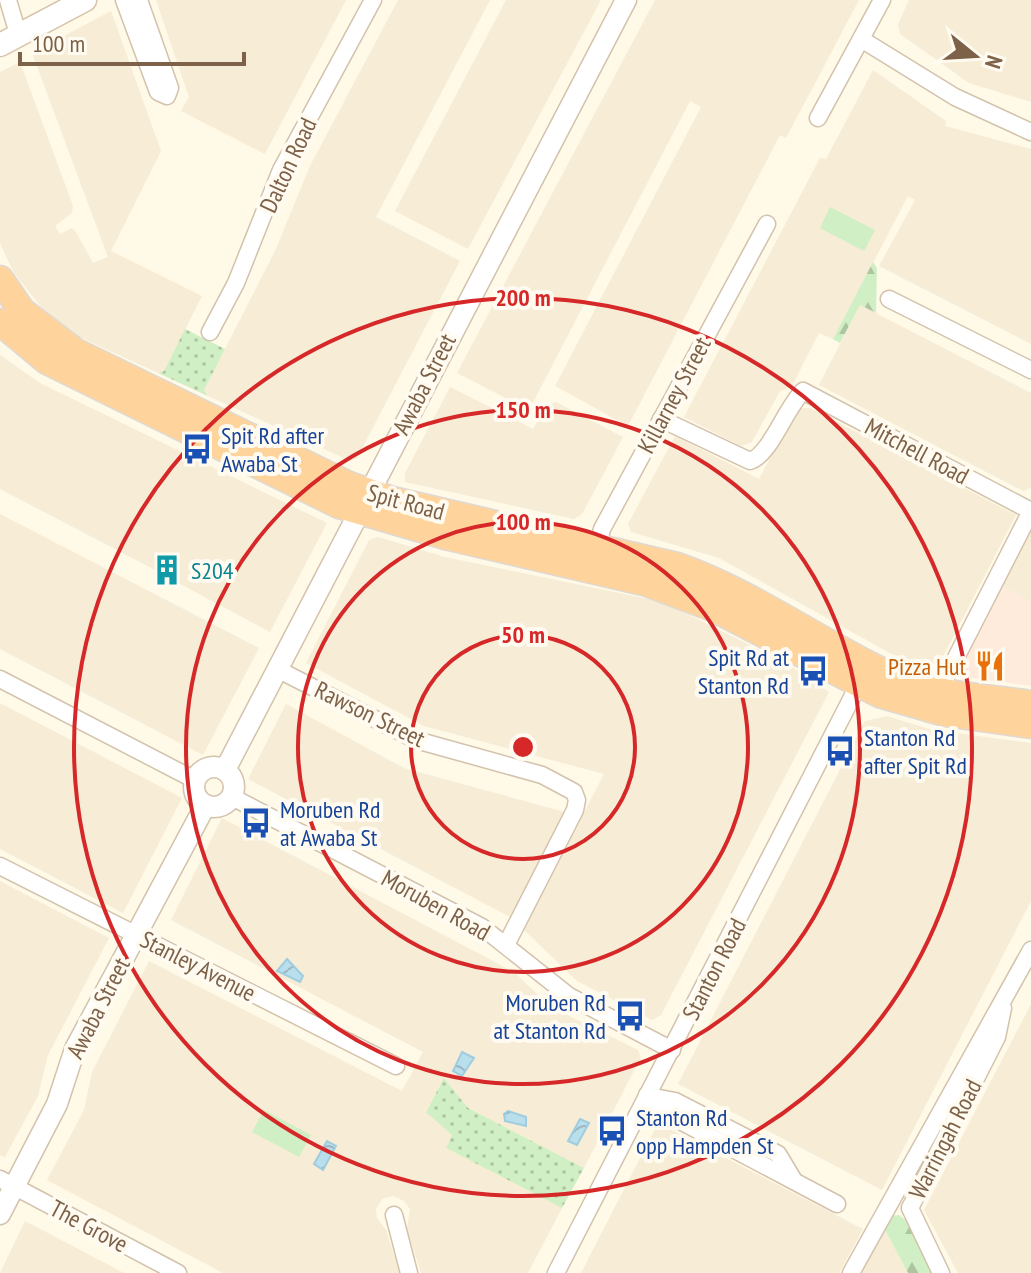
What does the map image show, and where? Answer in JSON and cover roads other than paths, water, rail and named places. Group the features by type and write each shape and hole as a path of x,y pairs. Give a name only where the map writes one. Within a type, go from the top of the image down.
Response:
{"highway":[{"name":"Spit Road","path":"0,279 10,297 29,318 76,352 363,502"},
{"name":"Spit Road","path":"0,322 47,361 363,502 449,537 595,558 864,674 902,702 945,713 1031,725"},
{"name":"Spit Road","path":"864,674 894,677 939,691 1031,704"}],"main road":[{"path":"9,40 85,0"}],"street":[{"path":"8,0 9,40"},
{"path":"124,0 158,92 167,96 170,88 166,73 139,0"},
{"name":"Dalton Road","path":"210,332 236,283 281,170 373,0"},
{"name":"Awaba Street","path":"225,770 626,0"},
{"path":"818,118 882,0"},
{"path":"861,39 955,97 996,113 1031,132"},
{"path":"996,113 1031,120"},
{"name":"Killarney Street","path":"595,558 661,419 767,224"},
{"path":"889,299 1031,370"},
{"name":"Mitchell Road","path":"661,419 750,461 761,457 789,405 803,391 1031,511"},
{"path":"939,691 1031,511"},
{"name":"Rawson Street","path":"277,669 416,740 542,775 574,792 575,810 506,945"},
{"name":"Stanton Road","path":"556,1273 864,674"},
{"path":"0,679 195,780"},
{"path":"206,768 225,770 234,785 232,797 223,806 205,806 194,793 195,780 206,768"},
{"name":"Moruben Road","path":"232,797 482,927 569,996 672,1050"},
{"name":"Awaba Street","path":"0,1214 7,1183 57,1104 75,1049 205,806"},
{"name":"Stanley Avenue","path":"0,866 396,1066"},
{"name":"Warringah Road","path":"851,1273 1031,950"},
{"name":"Warringah Road","path":"941,1273 910,1208 997,1037 1004,1002"},
{"path":"647,1095 675,1101 778,1154 793,1179 837,1204"},
{"name":"The Grove","path":"7,1183 178,1273"},
{"path":"394,1215 409,1273"}],"water":[{"path":"287,959 303,976 300,982 277,971"},
{"path":"462,1052 474,1058 462,1076 453,1071"},
{"path":"508,1111 526,1117 526,1126 505,1121 504,1114"},
{"path":"580,1119 589,1123 577,1145 568,1141"},
{"path":"327,1141 336,1146 323,1170 314,1164"}],"place":[{"name":"Spit Rd after Awaba St","path":"197,449"},
{"name":"S204","path":"167,570"},
{"name":"Pizza Hut","path":"990,666"},
{"name":"Spit Rd at Stanton Rd","path":"813,671"},
{"name":"Stanton Rd after Spit Rd","path":"840,751"},
{"name":"Moruben Rd at Awaba St","path":"256,823"},
{"name":"Moruben Rd at Stanton Rd","path":"630,1016"},
{"name":"Stanton Rd opp Hampden St","path":"612,1131"}]}
